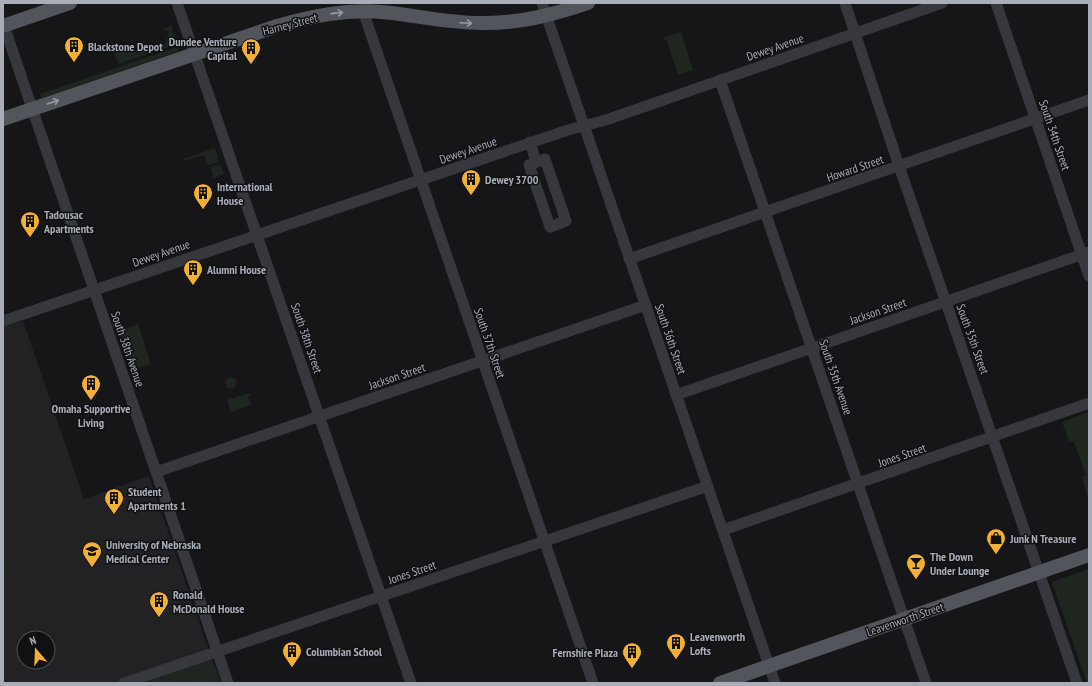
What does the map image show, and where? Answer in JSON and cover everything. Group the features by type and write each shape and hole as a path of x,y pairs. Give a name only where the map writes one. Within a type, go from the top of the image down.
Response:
{"main road":[{"path":"3,25 70,3"},
{"name":"Harney Street","path":"3,119 304,18 333,13 363,11 482,24 518,21 544,10 588,3"},
{"name":"Leavenworth Street","path":"720,683 1089,555"}],"street":[{"name":"South 38th Street","path":"177,3 258,234 411,683"},
{"name":"South 35th Street","path":"845,3 899,166 1077,683"},
{"name":"Dewey Avenue","path":"3,321 530,142 584,125 606,120 942,3"},
{"name":"South 34th Street","path":"996,3 1085,253 1089,276"},
{"name":"South 36th Street","path":"544,10 775,683"},
{"name":"South 37th Street","path":"363,11 593,683"},
{"name":"South 38th Avenue","path":"3,25 228,683"},
{"name":"South 35th Avenue","path":"720,80 926,683"},
{"name":"Howard Street","path":"630,259 1089,100"},
{"path":"530,142 536,162"},
{"path":"545,159 566,221 550,227 529,165 536,162 545,159"},
{"name":"Jackson Street","path":"676,395 1085,253"},
{"name":"Jackson Street","path":"156,472 646,305"},
{"name":"Jones Street","path":"723,530 1089,403"},
{"name":"Jones Street","path":"124,683 543,540 708,486"}],"shaded area":[{"path":"173,25 172,30 177,44 118,64 111,41 124,50 140,52 156,46 165,45 169,31 162,29"},
{"path":"681,32 693,70 678,75 667,41 663,38"},
{"path":"177,47 179,51 42,98 40,94"},
{"path":"215,148 219,162 208,165 204,155 184,161 183,159"},
{"path":"220,164 224,174 214,178 210,167"},
{"name":"University of Nebraska Medical Center","path":"23,321 84,499 149,476 220,683 3,683 3,327"},
{"path":"138,324 151,364 131,370 118,331"},
{"path":"231,377 235,379 237,383 235,387 231,389 227,387 225,383 227,379"},
{"path":"250,393 251,395 248,397 251,405 231,412 227,400"},
{"path":"1089,412 1089,503 1082,477 1086,475 1074,442 1069,441 1062,422"},
{"path":"3,554 10,576 3,578"},
{"path":"1089,569 1089,683 1087,683 1052,582"},
{"path":"205,662 206,665 160,680 162,676"},
{"path":"214,665 221,683 217,683 211,667"},
{"path":"207,667 210,668 215,683 187,683 185,680 175,683 173,678"}],"place":[{"name":"Blackstone Depot","path":"74,63"},
{"name":"Dundee Venture Capital","path":"251,65"},
{"name":"Dewey 3700","path":"471,196"},
{"name":"International House","path":"203,210"},
{"name":"Tadousac Apartments","path":"30,238"},
{"name":"Alumni House","path":"193,286"},
{"name":"Omaha Supportive Living","path":"91,401"},
{"name":"Student Apartments 1","path":"114,515"},
{"name":"Junk N Treasure","path":"996,555"},
{"name":"University of Nebraska Medical Center","path":"92,568"},
{"name":"The Down Under Lounge","path":"916,580"},
{"name":"Ronald McDonald House","path":"159,618"},
{"name":"Leavenworth Lofts","path":"676,660"},
{"name":"Columbian School","path":"292,668"},
{"name":"Fernshire Plaza","path":"632,669"}]}
